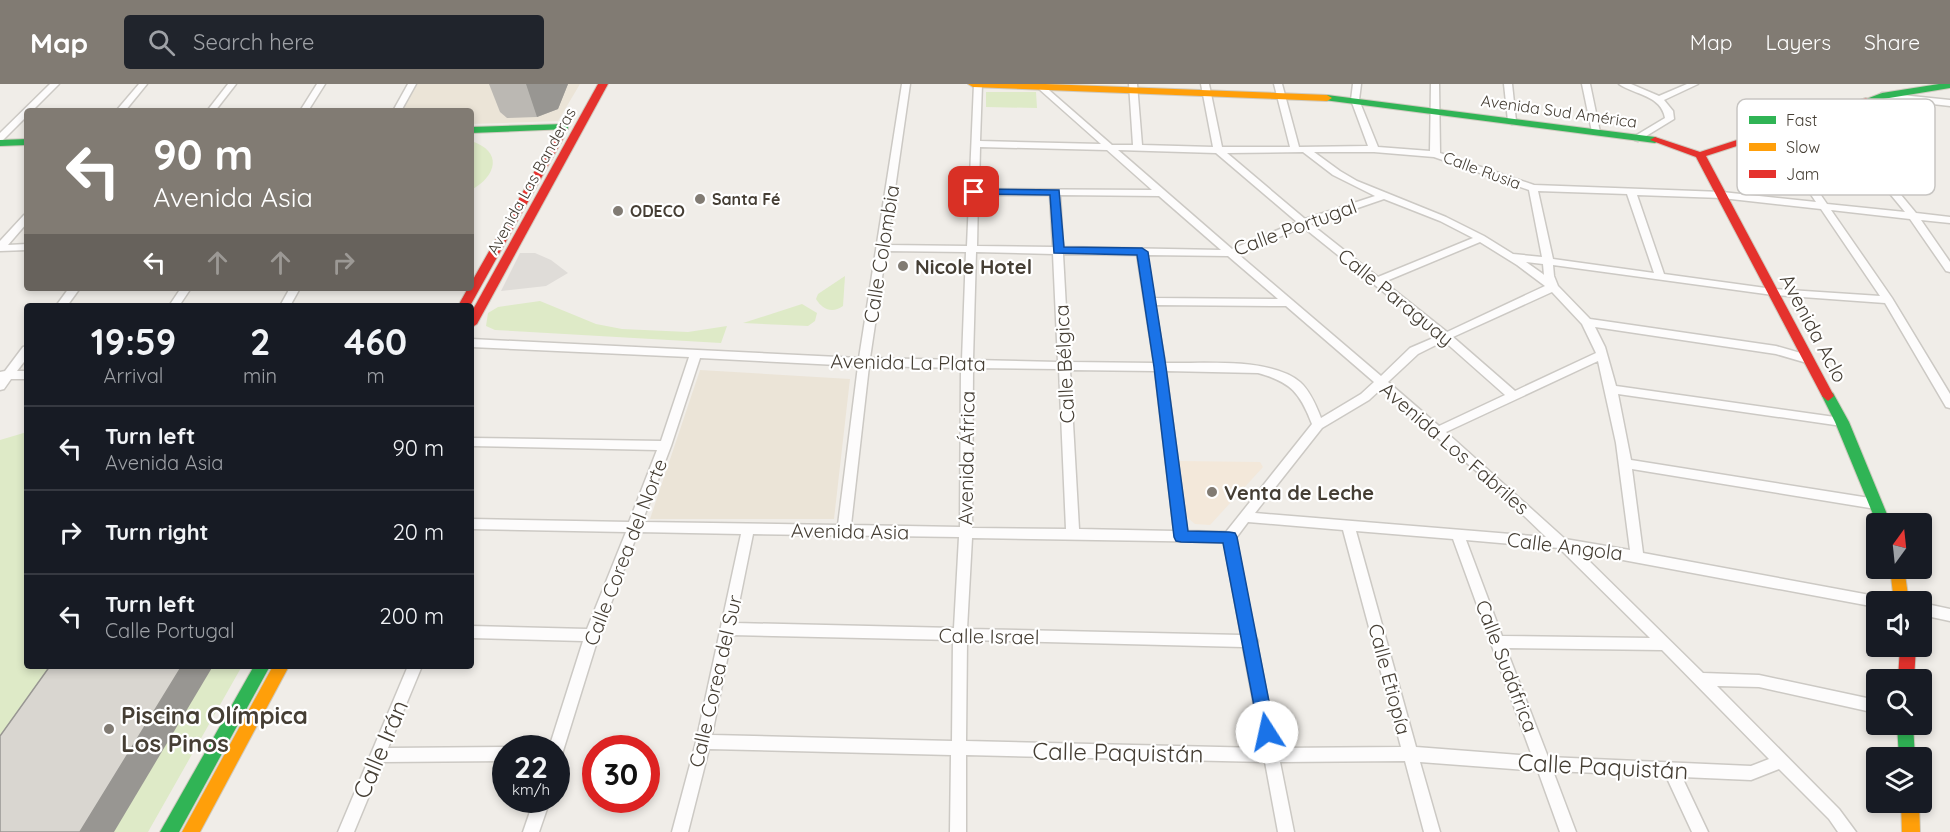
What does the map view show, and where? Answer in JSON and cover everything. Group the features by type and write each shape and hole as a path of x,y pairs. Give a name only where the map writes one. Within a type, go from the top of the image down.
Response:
{"main road":[{"name":"Avenida Las Banderas","path":"474,288 591,84"},
{"name":"Avenida Las Banderas","path":"474,319 603,84"},
{"name":"Avenida Sud América","path":"973,84 1042,87 1279,89 1658,140 1700,155"},
{"path":"1873,99 1946,85"},
{"path":"474,130 565,128"},
{"path":"0,143 24,142"},
{"path":"1700,155 1737,142"},
{"name":"Avenida Aclo","path":"1700,155 1842,422 1880,513"},
{"path":"169,832 260,669"},
{"path":"191,832 278,669"},
{"path":"1910,813 1911,832"}],"street":[{"path":"30,108 55,84"},
{"path":"123,108 143,84"},
{"path":"213,108 232,84"},
{"path":"306,108 321,84"},
{"path":"399,108 412,84"},
{"name":"Calle Colombia","path":"844,531 864,362 906,84"},
{"name":"Avenida África","path":"958,832 960,635 966,534 967,364 978,84"},
{"path":"1357,84 1355,100 1374,149"},
{"path":"1435,84 1435,154"},
{"path":"1508,84 1512,121"},
{"path":"1586,84 1596,132"},
{"path":"1623,84 1659,99 1669,111 1670,119 1638,138"},
{"path":"1659,99 1694,84"},
{"name":"Avenida Los Fabriles","path":"1042,87 1161,193 1493,479 1610,588 1834,814 1848,832"},
{"path":"1132,87 1138,148"},
{"path":"1206,88 1218,150"},
{"path":"1279,89 1300,150 1354,183 1442,219 1481,238 1553,286 1587,322 1602,355 1611,389 1627,464 1637,555"},
{"path":"1882,96 1911,99"},
{"path":"1935,101 1950,103"},
{"path":"0,138 24,114"},
{"name":"Calle Rusia","path":"976,144 1218,150 1374,149 1435,154 1533,188 1722,195 1950,220"},
{"name":"Calle Paraguay","path":"1218,150 1304,223 1444,335 1514,396"},
{"path":"1533,188 1548,260 1549,276 1553,286"},
{"path":"974,192 1161,193"},
{"name":"Calle Bélgica","path":"1055,192 1073,535"},
{"path":"1631,192 1660,276"},
{"path":"1816,195 1888,300 1950,404"},
{"path":"1896,195 1950,269"},
{"name":"Calle Portugal","path":"883,248 1232,253 1304,223 1383,196"},
{"path":"0,248 24,220"},
{"path":"1377,281 1481,238"},
{"path":"0,248 24,247"},
{"path":"1142,252 1160,367 1181,537"},
{"path":"1507,256 1773,292 1888,300"},
{"path":"1286,832 1251,641 1229,537 1318,425 1365,397 1414,351 1553,286"},
{"path":"63,303 73,291"},
{"path":"1150,302 1290,303"},
{"path":"1587,322 1776,350 1807,359"},
{"name":"Avenida La Plata","path":"474,343 864,362 1258,369 1275,373 1294,382 1310,404 1318,425"},
{"path":"0,386 4,375 24,354"},
{"name":"Calle Corea del Norte","path":"561,735 592,635 665,446 696,354"},
{"path":"1438,431 1602,355"},
{"path":"4,375 24,375"},
{"path":"1611,389 1842,422"},
{"path":"474,442 665,446"},
{"path":"1627,464 1876,504"},
{"name":"Calle Angola","path":"1245,517 1560,543 1637,555 1866,599"},
{"name":"Avenida Asia","path":"474,524 1229,537"},
{"name":"Calle Etiopía","path":"1348,526 1432,832"},
{"name":"Calle Corea del Sur","path":"680,832 703,742 748,529"},
{"name":"Calle Sudáfrica","path":"1457,534 1568,832"},
{"path":"1932,611 1950,615"},
{"name":"Calle Israel","path":"728,629 1251,641"},
{"path":"474,632 592,635"},
{"path":"1498,642 1666,644"},
{"name":"Calle Irán","path":"346,832 414,669"},
{"path":"1701,679 1759,681 1866,704"},
{"name":"Calle Paquistán","path":"703,742 1271,755 1411,754 1544,764 1751,774 1782,761"},
{"path":"377,755 492,754"},
{"path":"1671,770 1700,832"},
{"path":"531,832 538,813"}],"shaded area":[{"path":"414,84 580,84 558,121 474,124 474,108 401,108"},
{"path":"520,253 535,253 551,260 568,273 546,286 501,291"},
{"path":"700,370 850,379 834,519 650,519"},
{"name":"Venta de Leche","path":"1177,461 1260,462 1263,467 1210,525 1195,524 1187,517"}],"green space":[{"path":"986,92 1036,92 1037,108 986,107"},
{"path":"474,142 481,145 492,157 491,171 474,188"},
{"path":"845,276 843,306 835,310 824,308 816,299 818,294"},
{"path":"540,301 596,324 622,329 688,332 727,326 721,343 495,330 486,326 488,313 498,307"},
{"path":"802,304 817,313 815,321 808,326 743,323"},
{"path":"24,433 24,669 240,669 148,832 0,832 0,440"}],"building":[{"name":"Piscina Olímpica Los Pinos","path":"48,669 180,669 80,832 0,832 0,736"}],"traffic: fast":[{"path":"1872,99 1950,85"},
{"path":"1327,98 1655,140"},
{"path":"474,130 565,127"},
{"path":"0,143 24,142"},
{"path":"1828,396 1842,422 1879,513"},
{"path":"169,832 260,669"},
{"path":"1906,735 1906,747"}],"traffic: slow":[{"path":"973,84 1327,98"},
{"path":"1899,579 1900,591"},
{"path":"191,832 279,669"},
{"path":"1910,813 1911,832"}],"traffic: jam":[{"path":"474,319 603,84"},
{"path":"474,288 559,137"},
{"path":"1655,140 1700,155 1737,143"},
{"path":"1700,155 1828,396"},
{"path":"466,303 472,291"},
{"path":"1907,657 1907,669"}],"place":[{"name":"Santa Fé","path":"700,199"},
{"name":"ODECO","path":"618,211"},
{"name":"Nicole Hotel","path":"903,266"},
{"name":"Venta de Leche","path":"1212,492"},
{"name":"Piscina Olímpica Los Pinos","path":"109,729"}],"route":[{"path":"974,192 1055,192 1058,251 1142,252 1160,367 1181,537 1229,537 1267,732"}]}
